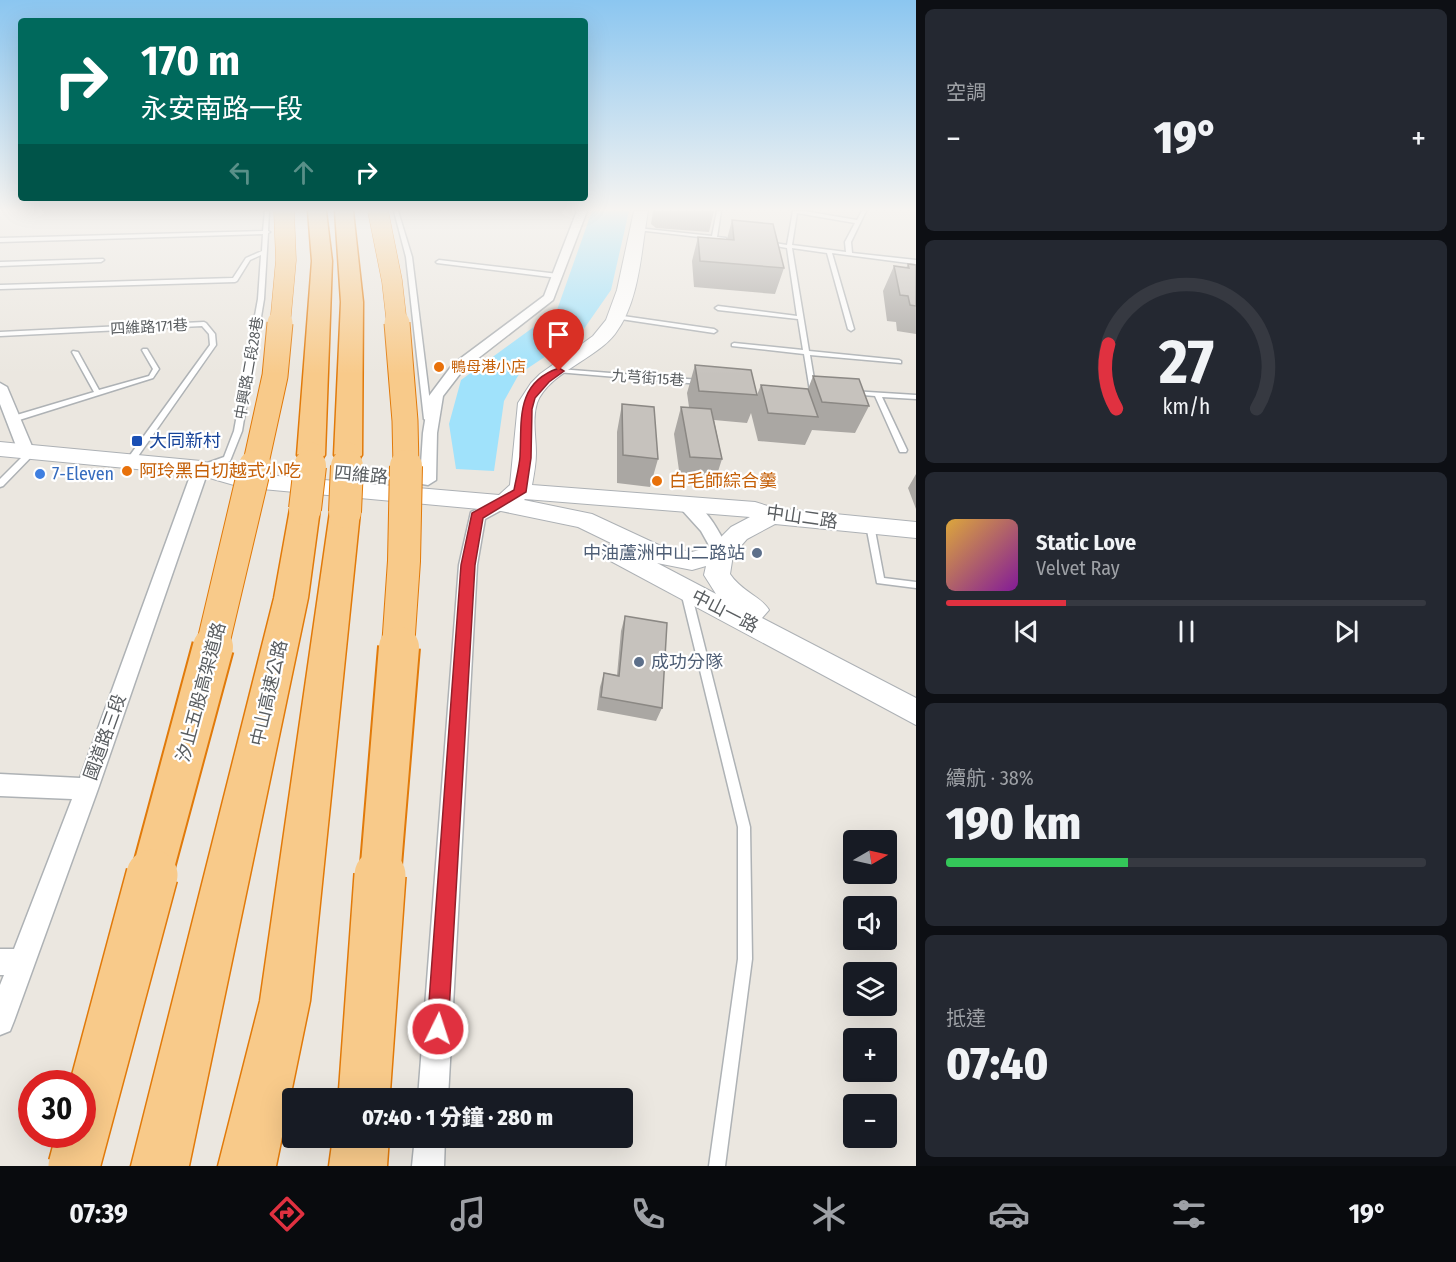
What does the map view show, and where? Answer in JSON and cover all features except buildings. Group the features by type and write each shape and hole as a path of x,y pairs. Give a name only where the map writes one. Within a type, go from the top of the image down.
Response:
{"highway":[{"name":"汐止五股高架道路","path":"74,1166 225,600 275,376 285,265"},
{"name":"中山高速公路","path":"246,1166 285,1001 325,510 311,454 322,265"},
{"name":"中山高速公路","path":"160,1166 291,598 348,455 352,265"},
{"path":"365,1088 404,599 408,449 395,294 389,265"},
{"path":"358,1166 360,1148"}],"main road":[{"path":"518,502 525,458 526,409 530,397 545,380 609,330 616,317 630,265"},
{"name":"四維路","path":"0,448 201,468 241,480 518,502"},
{"name":"四維路","path":"201,468 243,465 428,480 518,502"},
{"name":"中山二路","path":"518,502 755,510 772,516 916,530"},
{"name":"中山一路","path":"518,502 584,520 658,555 692,561 721,552 739,532 772,516"},
{"name":"中山一路","path":"518,502 916,712"},
{"name":"中山一路","path":"721,552 717,575 730,596 916,693"}],"street":[{"path":"428,480 430,433 436,396 458,367 549,298 562,265"},
{"path":"0,387 29,451"},
{"name":"國道路三段","path":"3,1013 11,963 87,789 201,468"},
{"path":"434,1088 468,565 477,516 518,502"},
{"path":"688,506 708,528 721,552"},
{"path":"0,786 87,789"},
{"path":"428,1166 429,1148"}],"lane":[{"path":"0,287 235,280 244,265"},
{"name":"中興路二段28巷","path":"201,468 228,459 238,431 261,299 264,265"},
{"path":"410,265 430,433"},
{"path":"468,265 558,276"},
{"path":"792,265 813,391"},
{"path":"833,265 851,329"},
{"path":"718,308 801,318"},
{"path":"616,317 714,331"},
{"name":"四維路171巷","path":"0,334 204,324 212,334 213,345 131,460"},
{"path":"734,345 899,362"},
{"path":"13,419 151,377 156,369 144,350"},
{"path":"75,352 98,394"},
{"name":"九芎街15巷","path":"559,371 709,383"},
{"path":"801,390 824,391"},
{"path":"845,392 916,397"},
{"path":"877,394 903,450"},
{"path":"0,484 29,451"},
{"path":"870,525 879,581 916,585"},
{"path":"686,590 744,827 745,959 717,1166"}],"water":[{"path":"573,265 617,265 611,290 581,333 519,374 504,401 494,471 456,469 449,424 461,380 557,310"}],"place":[{"name":"鴨母港小店","path":"439,367"},
{"name":"大同新村","path":"137,441"},
{"name":"阿玲黑白切越式小吃","path":"127,471"},
{"name":"7-Eleven","path":"40,474"},
{"name":"白毛師綜合羹","path":"657,481"},
{"name":"中油蘆洲中山二路站","path":"757,553"},
{"name":"成功分隊","path":"639,662"}],"route":[{"path":"438,1029 468,565 477,516 520,492 525,458 526,409 530,397 545,380 559,371"}]}
